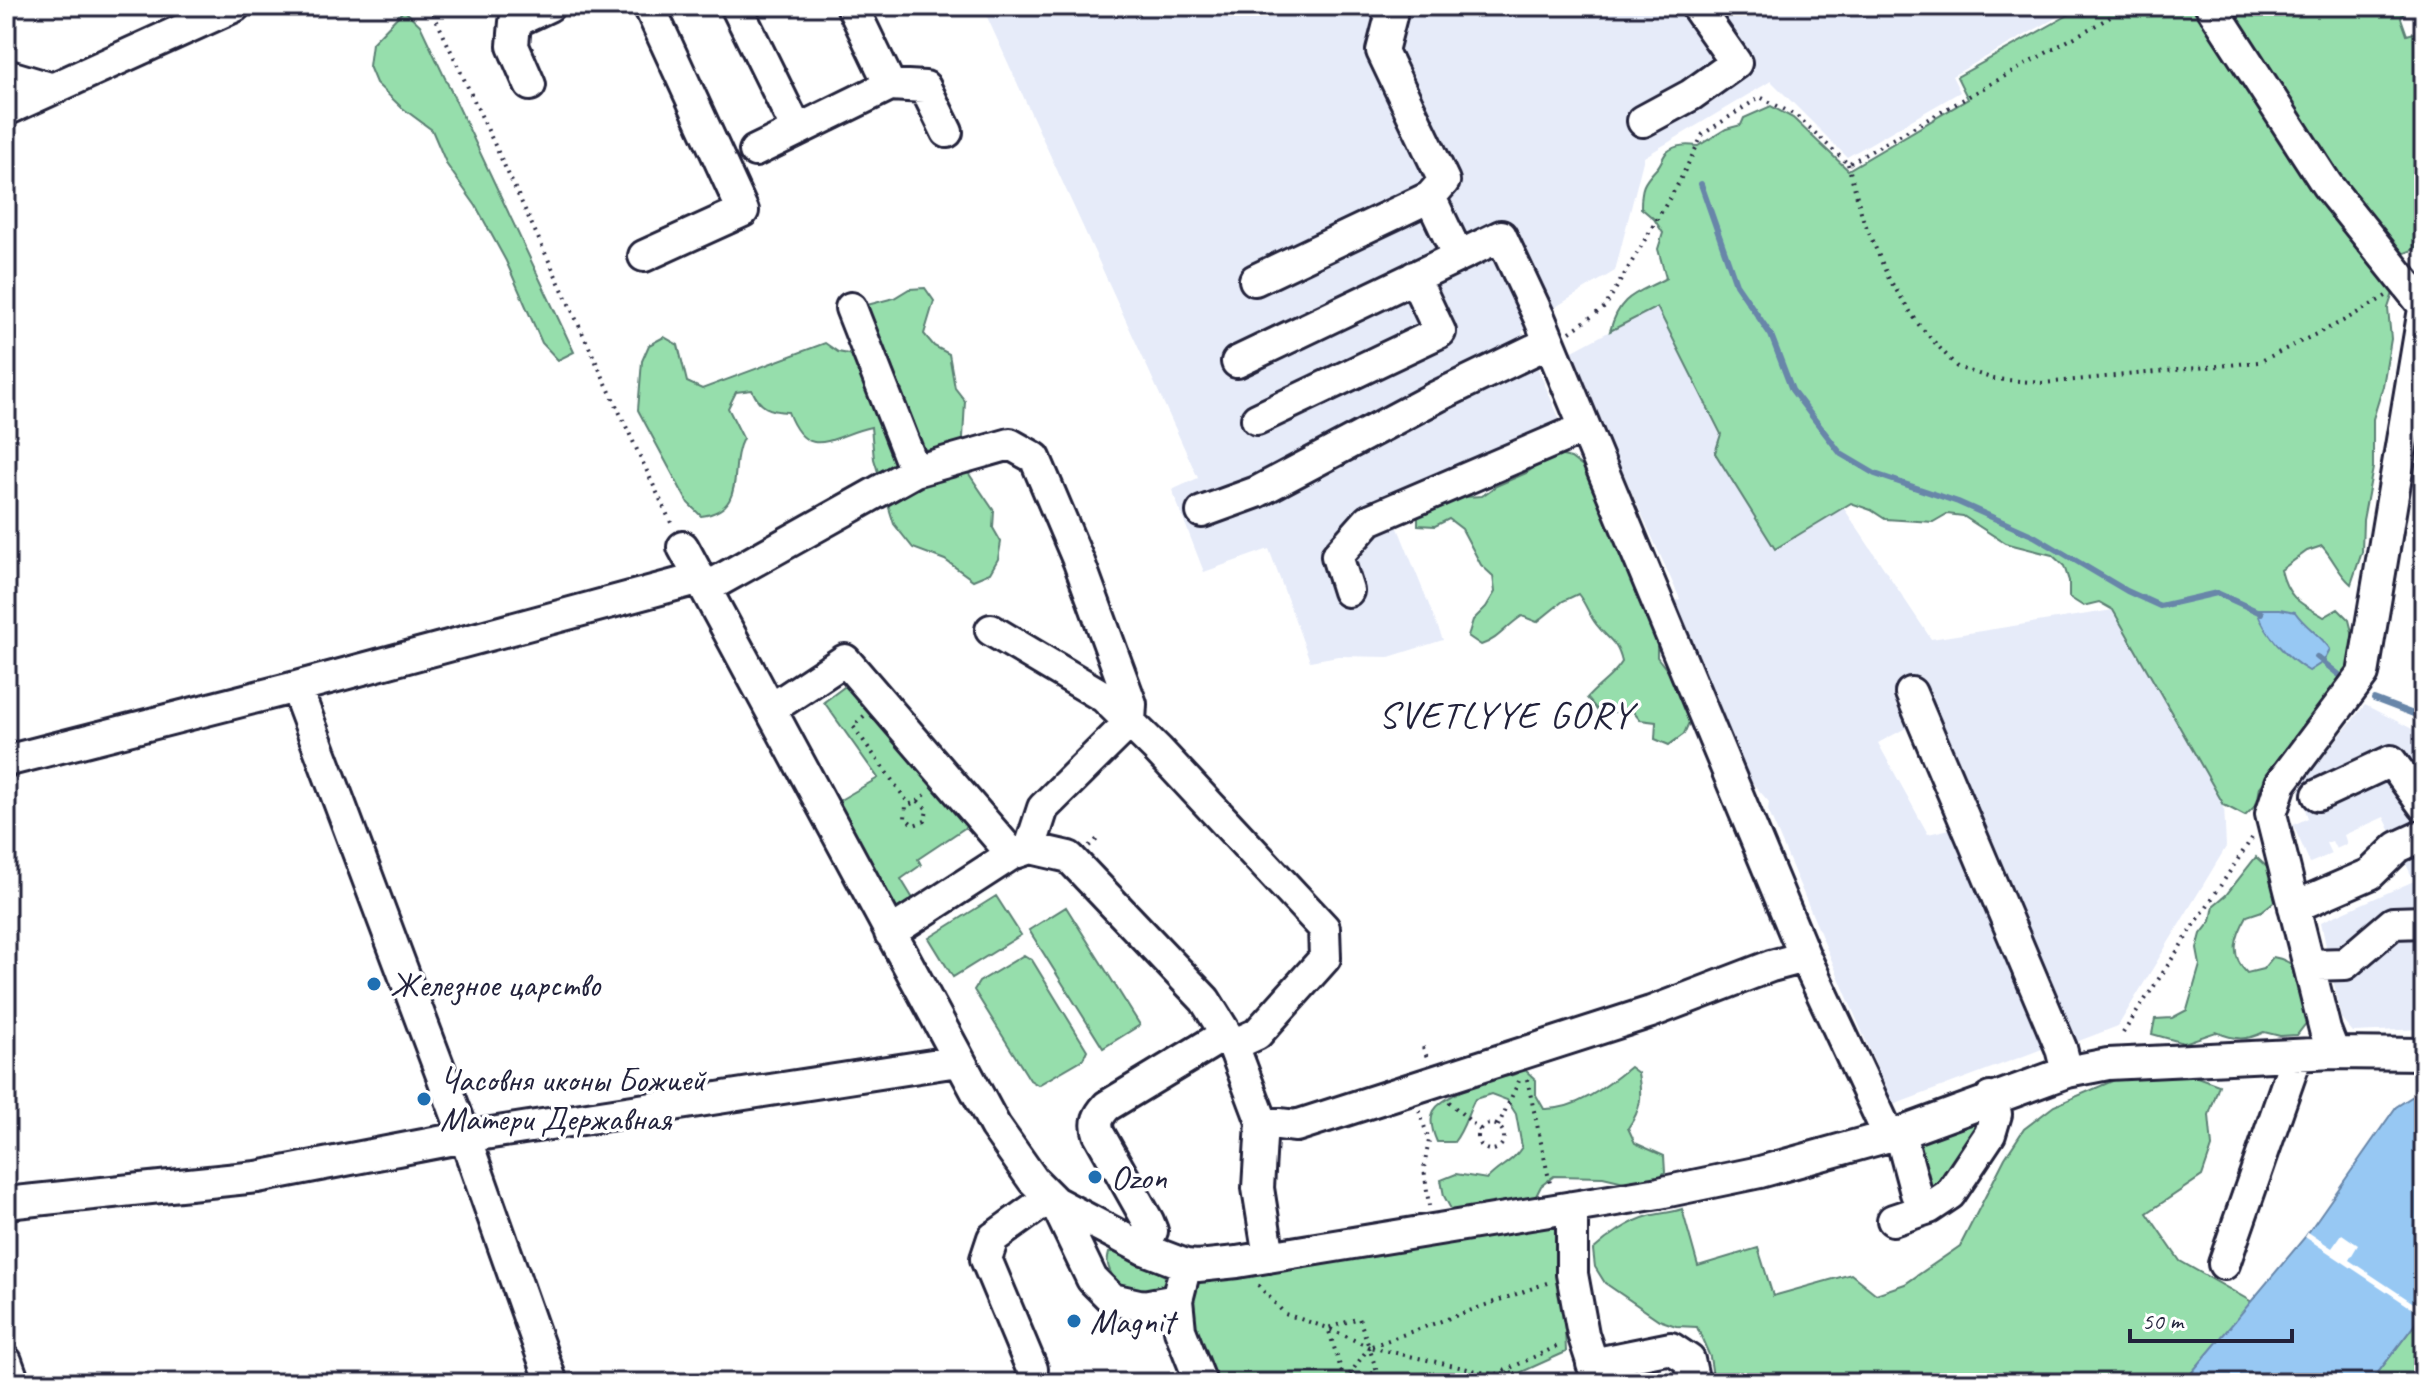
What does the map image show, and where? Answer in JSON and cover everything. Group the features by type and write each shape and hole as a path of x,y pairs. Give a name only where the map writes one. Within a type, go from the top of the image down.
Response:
{"street":[{"path":"6,110 235,6"},
{"path":"530,85 513,46 515,22 549,6"},
{"path":"644,256 743,211 649,6"},
{"path":"736,6 797,130"},
{"path":"852,6 890,85"},
{"path":"1255,280 1430,197 1444,181 1382,51 1391,16 1385,6"},
{"path":"1643,121 1691,95 1736,63 1696,6"},
{"path":"2211,6 2327,185 2418,300 2363,674 2281,783 2271,814 2325,1030 2334,1053"},
{"path":"6,75 53,89"},
{"path":"755,151 890,85 925,87 947,132"},
{"path":"1430,197 1458,256"},
{"path":"1237,362 1501,236 1539,317 1805,957 1894,1134 1916,1193"},
{"path":"1257,419 1440,332 1414,277"},
{"path":"851,308 915,471"},
{"path":"1202,512 1257,492 1438,396 1548,343"},
{"path":"1348,591 1337,556 1369,520 1584,428"},
{"path":"6,761 704,583 915,471 1010,444 1035,458 1079,562 1131,704 1130,722 1043,808 1021,851 890,933"},
{"path":"683,547 995,1126 1033,1180 1053,1199 1144,1249 1186,1265 1269,1257 1760,1172 1894,1134 2067,1072 2108,1064 2334,1053 2424,1054"},
{"path":"991,630 1104,697 1324,928 1325,958 1257,1034 1230,1040 1107,1106 1100,1113 1096,1124 1099,1134 1152,1231 1144,1249"},
{"path":"771,709 845,660 1021,851 1069,857 1205,1000 1230,1040 1262,1122 1258,1188 1269,1257"},
{"path":"296,687 465,1137 552,1383"},
{"path":"1911,693 2061,1048 2067,1072"},
{"path":"2318,795 2391,761 2424,806"},
{"path":"2294,907 2370,874 2398,847 2424,835"},
{"path":"2309,965 2345,964 2393,923 2424,922"},
{"path":"1262,1122 1296,1126 1651,1012 1771,966 1805,957"},
{"path":"2224,1264 2297,1055"},
{"path":"6,1203 257,1177 465,1137 958,1061"},
{"path":"1893,1220 1929,1208 1950,1194 1990,1134 1996,1114 1990,1098"},
{"path":"1053,1199 1092,1279 1112,1299 1143,1306 1177,1300"},
{"path":"1032,1369 986,1259 993,1238 1053,1199"},
{"path":"1564,1208 1583,1334 1595,1374 1671,1348 1689,1360 1694,1383"},
{"path":"1186,1265 1177,1300 1180,1330 1201,1383"},
{"path":"6,1361 14,1383"}],"path":[{"path":"430,6 683,547"},
{"path":"1848,164 2130,6"},
{"path":"1548,343 1580,326 1605,307 1678,184 1703,134 1760,97 1797,116 1848,164 1868,231 1889,279 1919,325 1957,367 1994,379 2044,383 2259,362 2345,320 2418,300"},
{"path":"880,701 853,726 909,804"},
{"path":"918,801 924,804 927,809 925,821 914,825 908,823 904,811 909,804 918,801"},
{"path":"2123,1033 2240,852 2271,814"},
{"path":"1498,1126 1524,1069 1564,1208"},
{"path":"1420,1086 1480,1130"},
{"path":"1420,1086 1429,1140 1424,1168 1429,1206"},
{"path":"1490,1124 1498,1126 1505,1138 1503,1144 1493,1150 1482,1147 1478,1136 1480,1130 1490,1124"},
{"path":"1237,1262 1285,1314 1328,1328 1369,1347 1495,1375 1583,1334"},
{"path":"1345,1382 1369,1347 1572,1274"},
{"path":"1328,1328 1359,1318 1377,1372 1345,1382"},
{"path":"1328,1328 1345,1382"}],"shaded area":[{"path":"982,6 2077,6 1952,76 1960,92 1847,157 1771,81 1644,157 1615,271 1539,317 1522,332 1561,422 1388,503 1443,640 1389,657 1338,656 1310,661 1269,549 1204,572 1172,490 1198,478"},
{"path":"1657,306 1776,549 1843,507 1931,639 2113,610 2224,805 2226,847 2118,1026 2076,1042 1934,713 1878,743 1928,834 1959,827 2050,1046 1893,1105 1768,810 1769,802 1749,779 1676,601 1680,599 1569,353"},
{"path":"2365,705 2424,735 2424,1029 2353,1032 2341,1018 2321,922 2414,881 2384,817 2344,835 2347,844 2336,849 2332,841 2326,843 2331,854 2310,863 2293,825 2308,818 2299,791 2307,776"}],"green space":[{"path":"2100,6 2200,6 2393,293 2388,308 2391,339 2383,386 2373,419 2373,468 2363,520 2362,552 2351,584 2322,546 2307,551 2281,570 2287,588 2302,604 2324,617 2338,609 2349,620 2353,636 2348,670 2319,714 2295,736 2289,752 2260,787 2257,804 2245,816 2224,805 2113,610 2099,602 2083,606 2069,597 2069,581 2064,566 2052,555 2005,543 1963,516 1947,514 1933,522 1885,519 1851,503 1775,549 1715,453 1721,434 1657,307 1610,331 1624,302 1666,278 1658,249 1663,233 1654,219 1641,208 1641,201 1646,182 1671,149 1698,146 1726,129 1741,125 1744,118 1771,106 1793,118 1848,170 1968,99 1957,77 2081,8 2085,15"},
{"path":"2226,6 2407,6 2401,18 2407,35 2424,30 2424,198 2415,249 2400,255 2350,198"},
{"path":"404,10 420,25 574,352 558,360 542,343 506,261 476,206 447,165 432,130 376,83 369,66 372,43"},
{"path":"925,288 934,301 924,334 934,346 949,354 955,388 965,401 963,438 971,452 965,468 994,511 993,528 1001,542 998,559 990,573 973,580 945,560 913,548 894,524 874,459 871,427 823,442 813,442 804,438 788,412 766,407 752,390 736,392 728,408 743,438 734,486 726,505 701,516 688,503 638,410 642,361 649,345 664,337 678,345 687,382 702,389 825,343 838,352 854,355 863,306 894,298 909,289"},
{"path":"1554,454 1571,458 1584,468 1657,641 1657,657 1677,683 1690,720 1684,734 1669,745 1655,739 1656,722 1640,720 1630,708 1614,712 1598,711 1587,698 1622,662 1615,645 1596,624 1578,594 1563,601 1537,622 1522,616 1481,645 1468,636 1473,620 1495,592 1493,576 1481,565 1462,529 1449,519 1435,526 1418,525 1418,509 1449,498 1482,496"},
{"path":"852,681 975,821 918,859 921,865 901,879 915,902 895,910 835,803 878,778 824,702"},
{"path":"2256,857 2268,868 2276,900 2262,911 2247,916 2239,931 2236,953 2247,973 2263,969 2273,957 2293,965 2302,980 2307,1022 2297,1035 2280,1036 2264,1032 2240,1038 2216,1032 2184,1043 2152,1034 2155,1019 2172,1018 2187,1010 2200,965 2197,949 2201,934 2211,921 2214,905 2226,895"},
{"path":"996,896 1021,935 953,977 929,938"},
{"path":"1066,907 1140,1025 1103,1048 1029,930"},
{"path":"1024,955 1032,960 1087,1050 1083,1059 1038,1085 1030,1080 974,990 979,982"},
{"path":"1630,1067 1638,1073 1640,1095 1636,1114 1628,1128 1635,1143 1664,1156 1665,1172 1653,1183 1637,1185 1603,1177 1554,1176 1541,1186 1534,1200 1452,1211 1444,1196 1441,1180 1456,1174 1487,1179 1522,1147 1516,1114 1507,1100 1491,1094 1475,1099 1454,1142 1437,1142 1431,1121 1432,1114 1441,1103 1478,1081 1509,1076 1524,1069 1536,1080 1536,1095 1544,1109 1568,1106 1590,1096"},
{"path":"2189,1074 2219,1085 2209,1115 2212,1147 2202,1176 2147,1213 2180,1261 2252,1302 2183,1383 1714,1383 1710,1357 1697,1327 1676,1326 1659,1320 1605,1283 1595,1267 1593,1250 1619,1230 1642,1218 1682,1209 1698,1266 1758,1248 1773,1296 1851,1274 1876,1294 1905,1284 1960,1246 2005,1158 2024,1129 2054,1106 2117,1079"},
{"path":"1976,1114 1982,1120 1933,1198 1917,1142"},
{"path":"1546,1225 1555,1228 1563,1280 1566,1352 1517,1374 1511,1383 1209,1383 1184,1322 1190,1283 1254,1276"},
{"path":"1115,1250 1171,1279 1172,1288 1137,1290 1122,1285 1115,1279 1108,1264 1109,1253"},
{"path":"2424,1312 2424,1383 2370,1383 2422,1315"}],"water":[{"path":"2256,609 2295,612 2330,649 2323,662 2309,671 2292,659 2271,636"},
{"path":"2424,1089 2424,1312 2370,1383 2183,1383 2305,1237 2396,1107"}],"pier":[{"path":"2308,1232 2332,1248 2342,1234 2358,1245 2349,1260 2424,1310 2422,1315 2305,1237"}],"waterway":[{"path":"1701,184 1736,284 1771,335 1792,390 1841,454 1875,474 1958,502 2034,536 2127,591 2160,606 2217,593 2261,613"},
{"path":"2317,657 2343,678"},
{"path":"2374,699 2424,718"}],"place":[{"name":"Железное царство","path":"374,984"},
{"name":"Часовня иконы Божией Матери Державная","path":"424,1099"},
{"name":"Ozon","path":"1095,1177"},
{"name":"Magnit","path":"1074,1321"}],"district":[{"name":"SVETLYYE GORY","path":"1506,714"}]}
